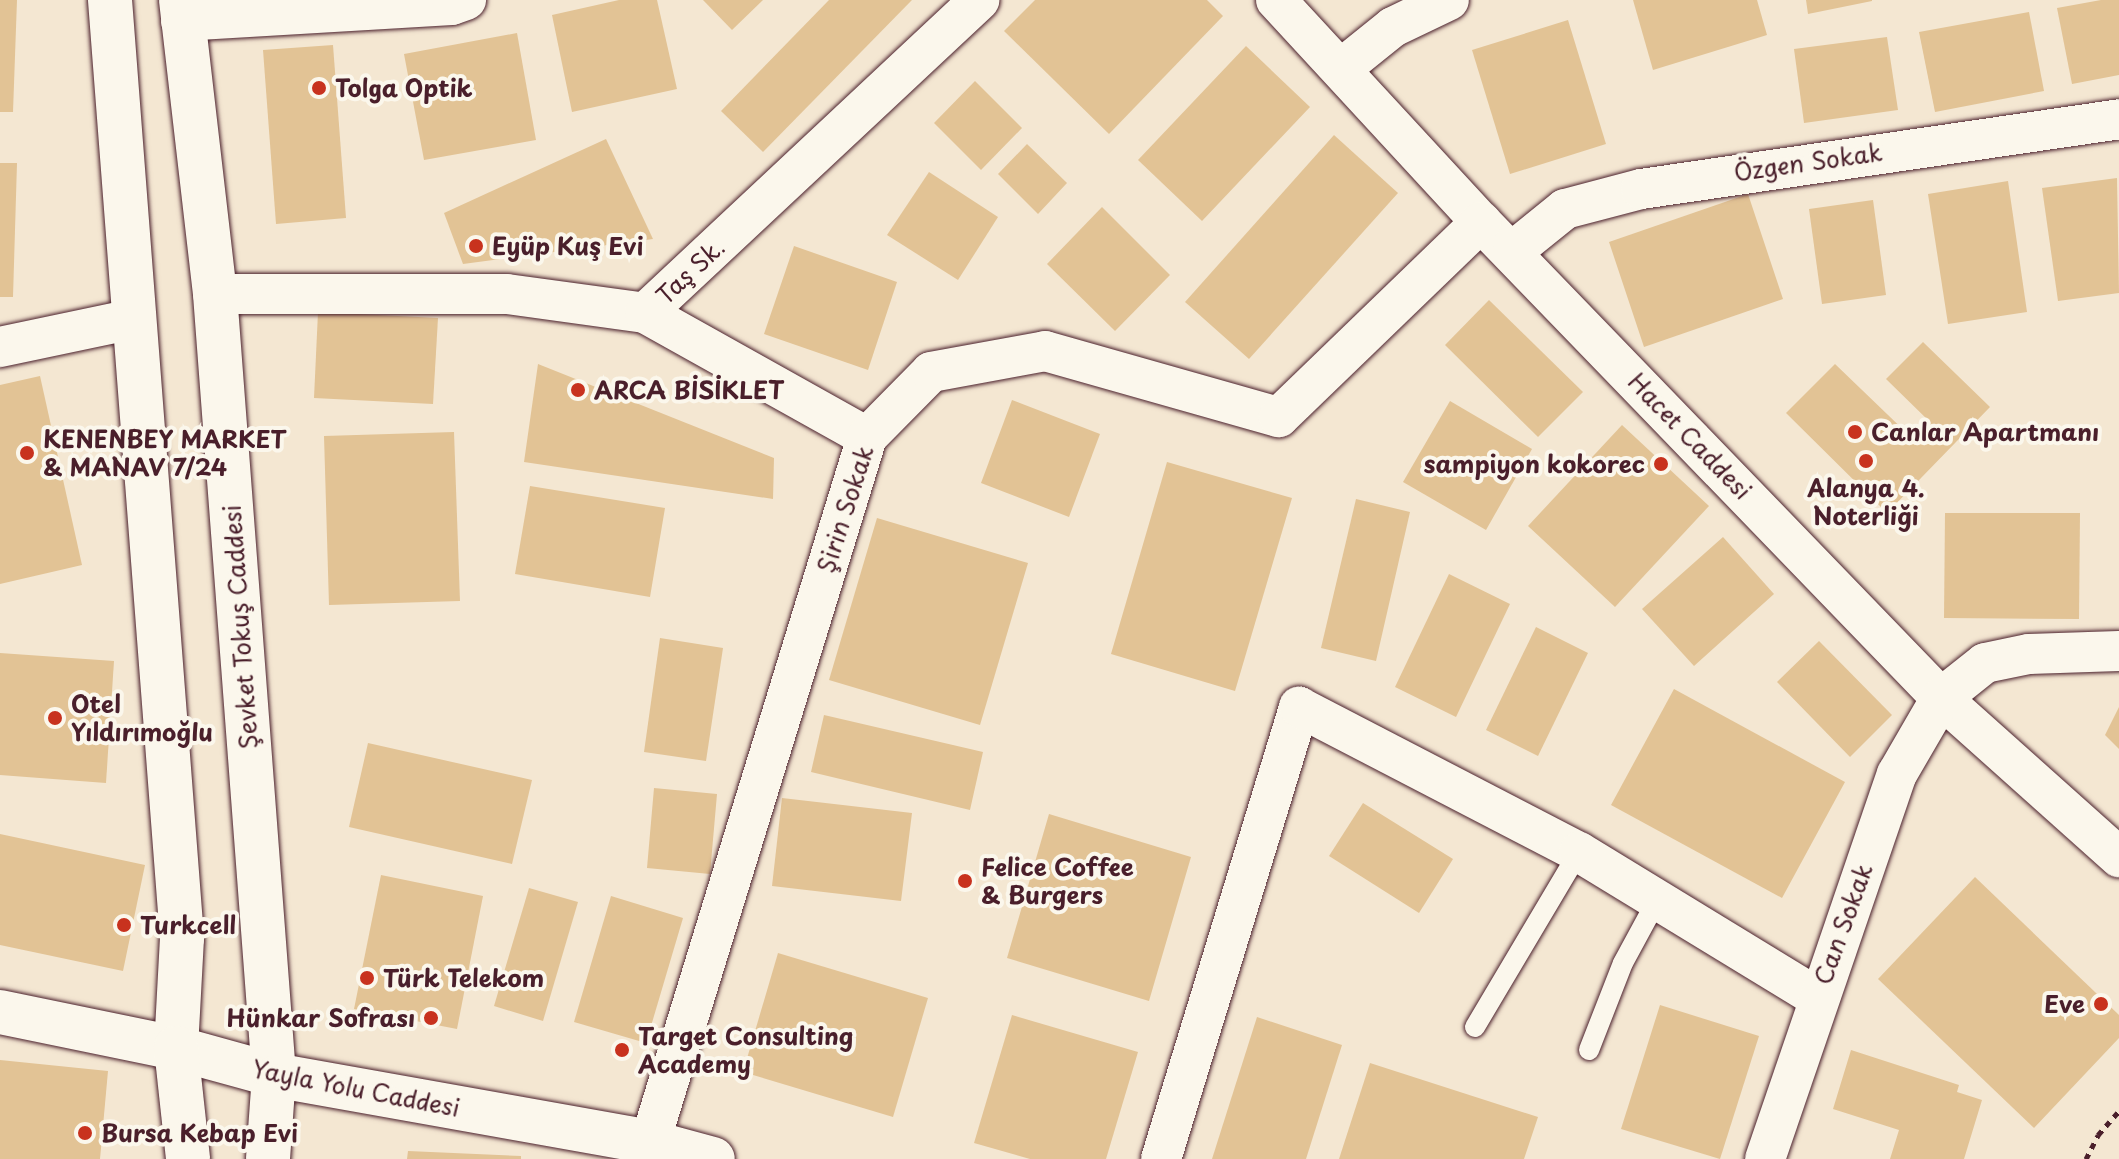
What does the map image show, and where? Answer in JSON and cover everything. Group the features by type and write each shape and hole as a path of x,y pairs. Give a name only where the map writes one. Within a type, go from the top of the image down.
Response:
{"main road":[{"path":"110,0 182,938 176,1048 188,1159"},
{"name":"Şevket Tokuş Caddesi","path":"181,10 215,294 274,1075 268,1159"},
{"name":"Yayla Yolu Caddesi","path":"0,1012 176,1048 274,1075 650,1142 713,1159"}],"street":[{"path":"181,10 452,5 466,0"},
{"name":"Taş Sk.","path":"215,294 507,294 645,313 980,0"},
{"name":"Hacet Caddesi","path":"1276,0 1481,222 1513,251 1941,698 2119,857"},
{"path":"1342,68 1393,27 1449,0"},
{"name":"Özgen Sokak","path":"1513,251 1565,209 1641,189 2119,119"},
{"name":"Şirin Sokak","path":"650,1142 867,437 931,372 1045,351 1279,417 1481,222"},
{"path":"645,313 867,437"},
{"path":"0,347 133,319"},
{"path":"1941,698 1985,663 2029,654 2119,651"},
{"name":"Can Sokak","path":"1765,1159 1817,997 1897,774 1941,698"},
{"path":"1161,1159 1299,707 1579,852 1817,997"}],"lane":[{"path":"1475,1027 1579,852"},
{"path":"1589,1050 1623,963 1657,900"}],"path":[{"path":"2086,1159 2098,1135 2119,1111"}],"building":[{"path":"0,0 17,0 13,112 0,112"},
{"path":"619,0 657,0 677,89 572,112 552,15"},
{"path":"703,0 763,0 732,30"},
{"path":"829,0 912,0 763,152 721,111"},
{"path":"1035,0 1207,0 1223,16 1109,134 1004,31"},
{"path":"1633,0 1757,0 1767,35 1653,70"},
{"path":"1806,0 1872,0 1872,1 1808,14"},
{"path":"2119,0 2119,75 2072,84 2057,8"},
{"path":"2029,12 2044,91 1935,112 1919,32"},
{"path":"1568,20 1606,144 1510,174 1472,50"},
{"path":"517,33 536,140 424,160 404,54"},
{"path":"1887,37 1898,110 1804,123 1794,49"},
{"path":"333,45 346,218 276,224 263,50"},
{"path":"1246,46 1310,107 1202,221 1138,160"},
{"path":"975,81 1022,128 981,170 934,123"},
{"path":"1334,135 1398,193 1249,359 1185,302"},
{"path":"606,139 653,239 463,264 444,213"},
{"path":"1027,144 1067,183 1038,214 998,174"},
{"path":"0,163 17,163 13,297 0,297"},
{"path":"929,172 998,217 958,280 887,235"},
{"path":"2117,178 2119,293 2058,301 2042,188"},
{"path":"2008,181 2027,312 1948,324 1928,194"},
{"path":"1748,194 1783,299 1644,347 1609,242"},
{"path":"1873,200 1886,295 1822,304 1809,209"},
{"path":"1102,207 1170,275 1115,331 1047,264"},
{"path":"794,246 897,282 868,370 764,334"},
{"path":"1489,300 1583,392 1538,437 1445,345"},
{"path":"318,312 438,318 433,404 314,398"},
{"name":"Canlar Apartmanı","path":"1923,342 1990,407 1887,513 1786,413 1835,364 1914,440 1931,423 1886,379"},
{"path":"538,364 774,458 773,499 524,462"},
{"path":"40,376 82,565 0,584 0,385"},
{"path":"1012,400 1100,434 1069,517 981,483"},
{"path":"1450,401 1532,449 1486,530 1403,482"},
{"path":"1622,425 1709,506 1615,607 1528,526"},
{"path":"454,432 460,601 329,605 324,436"},
{"path":"1167,462 1292,498 1235,691 1111,654"},
{"path":"530,486 665,508 650,597 515,574"},
{"path":"1356,499 1410,512 1376,661 1321,648"},
{"path":"1945,513 2080,513 2079,619 1944,618"},
{"path":"877,518 1028,563 980,725 829,680"},
{"path":"1723,537 1774,594 1694,666 1642,609"},
{"path":"1449,574 1510,604 1456,717 1395,687"},
{"path":"1536,627 1588,653 1538,756 1486,730"},
{"path":"660,638 723,648 706,761 644,752"},
{"path":"1819,641 1892,715 1850,757 1777,682"},
{"name":"Otel Yıldırımoğlu","path":"0,653 114,661 106,783 0,775"},
{"path":"1674,689 1845,782 1782,898 1611,805"},
{"path":"2119,707 2119,749 2105,735"},
{"path":"824,715 983,752 970,810 811,772"},
{"path":"368,743 532,780 512,864 349,827"},
{"path":"654,788 717,794 710,874 647,868"},
{"path":"782,798 912,813 901,901 772,886"},
{"path":"1363,803 1453,859 1419,913 1329,856"},
{"path":"1049,814 1191,857 1149,1001 1007,958"},
{"path":"0,834 145,865 123,971 0,945"},
{"path":"381,875 483,896 457,1029 354,1009"},
{"path":"1975,877 2119,1015 2119,1038 2034,1128 1878,979"},
{"path":"529,888 578,902 543,1021 494,1006"},
{"path":"611,896 683,918 646,1043 574,1022"},
{"path":"778,953 928,998 893,1117 743,1072"},
{"path":"1660,1005 1759,1036 1720,1159 1621,1129"},
{"path":"1012,1015 1138,1052 1106,1159 1030,1159 974,1143"},
{"path":"1257,1017 1342,1045 1306,1159 1212,1159"},
{"path":"1851,1050 1959,1085 1957,1092 1982,1100 1964,1159 1890,1159 1899,1130 1833,1109"},
{"path":"0,1060 108,1071 100,1159 0,1159"},
{"path":"1370,1063 1538,1117 1524,1159 1339,1159"},
{"path":"408,1151 521,1156 521,1159 407,1159"}],"place":[{"name":"Tolga Optik","path":"319,88"},
{"name":"Eyüp Kuş Evi","path":"476,246"},
{"name":"ARCA BİSİKLET","path":"578,390"},
{"name":"Canlar Apartmanı","path":"1855,432"},
{"name":"KENENBEY MARKET & MANAV 7/24","path":"27,453"},
{"name":"Alanya 4. Noterliği","path":"1866,461"},
{"name":"sampiyon kokorec","path":"1661,464"},
{"name":"Otel Yıldırımoğlu","path":"55,718"},
{"name":"Felice Coffee & Burgers","path":"965,881"},
{"name":"Turkcell","path":"124,925"},
{"name":"Türk Telekom","path":"367,978"},
{"name":"Eve","path":"2101,1004"},
{"name":"Hünkar Sofrası","path":"431,1018"},
{"name":"Target Consulting Academy","path":"622,1050"},
{"name":"Bursa Kebap Evi","path":"85,1133"}]}
